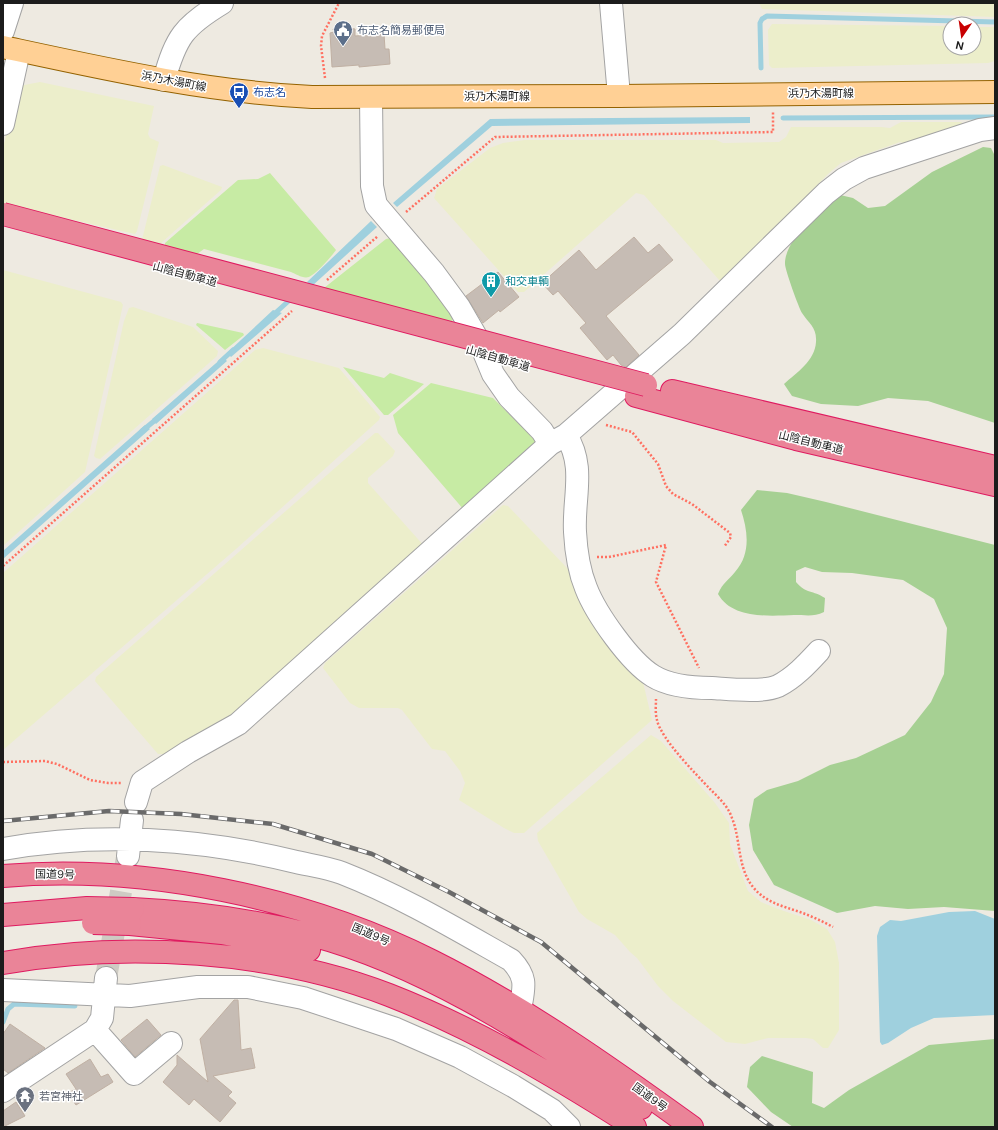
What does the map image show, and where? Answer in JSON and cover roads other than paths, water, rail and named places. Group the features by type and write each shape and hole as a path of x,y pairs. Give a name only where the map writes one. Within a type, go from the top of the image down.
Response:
{"highway":[{"name":"山陰自動車道","path":"3,214 641,390 796,439 995,485"},
{"name":"山陰自動車道","path":"3,226 424,337 641,390 995,467"},
{"name":"国道9号","path":"3,876 25,874 99,875 160,880 213,888 277,903 347,924 431,960 520,1010 617,1073 692,1127"},
{"path":"3,915 87,908 131,916 177,927 265,940 323,954 391,978 433,998 530,1053 639,1127"},
{"path":"3,930 39,925 86,923 131,916 226,917 313,935 355,949 397,966 481,1008 671,1127"},
{"path":"3,963 67,954 117,952 169,953 230,958 284,966 336,979 387,995 436,1015 485,1038 539,1068 635,1127"}],"main road":[{"name":"浜乃木湯町線","path":"11,49 164,80 266,95 371,97 619,96 995,92"}],"street":[{"path":"3,31 12,3"},
{"path":"164,80 170,58 182,34 200,16 222,3"},
{"path":"611,3 619,96"},
{"path":"3,124 11,49"},
{"path":"371,97 374,197 376,205 434,273 459,307 481,345 493,374 509,397 542,431 573,446 578,473 575,530 578,557 586,589 595,606 621,645 639,665 654,677 669,682 702,688 756,689 774,687 804,667 819,650"},
{"path":"133,820 188,752 238,724 558,440 588,416 682,334 826,193 844,179 864,168 974,132 995,128"},
{"path":"3,849 39,843 133,820 340,872 404,900 511,960 521,970 525,983 520,1010"},
{"path":"3,990 106,987 130,996 198,987 222,986 248,987 303,998 396,1029 460,1057 552,1110 569,1127"},
{"path":"3,1091 95,1030 102,1018 106,987"},
{"path":"95,1030 134,1074 171,1042"}],"water":[{"path":"750,117 750,123 492,126 397,207 393,203 490,119"},
{"path":"371,221 377,227 312,286 307,282"},
{"path":"273,310 282,313 231,357 227,353"},
{"path":"223,357 227,361 156,424 152,419"},
{"path":"145,425 150,429 3,559 3,551"},
{"path":"975,911 995,919 995,1015 934,1018 911,1028 888,1043 882,1045 880,1042 877,936 880,927 890,920 901,921 949,912"}],"waterway":[{"path":"761,68 760,23 762,19 767,16 995,22"},
{"path":"783,118 995,117"},
{"path":"272,316 293,297"},
{"path":"220,362 233,350"},
{"path":"142,431 159,417"},
{"path":"3,1022 8,1009 14,1004 75,1006"}],"tunnel":[{"path":"106,978 127,857"}],"railway":[{"path":"3,821 109,811 181,814 273,824 372,854 449,892 541,942 710,1082 772,1127"}],"place":[{"name":"布志名簡易郵便局","path":"343,47"},
{"name":"布志名","path":"239,109"},
{"name":"和交車輌","path":"491,298"},
{"name":"若宮神社","path":"25,1113"}]}
